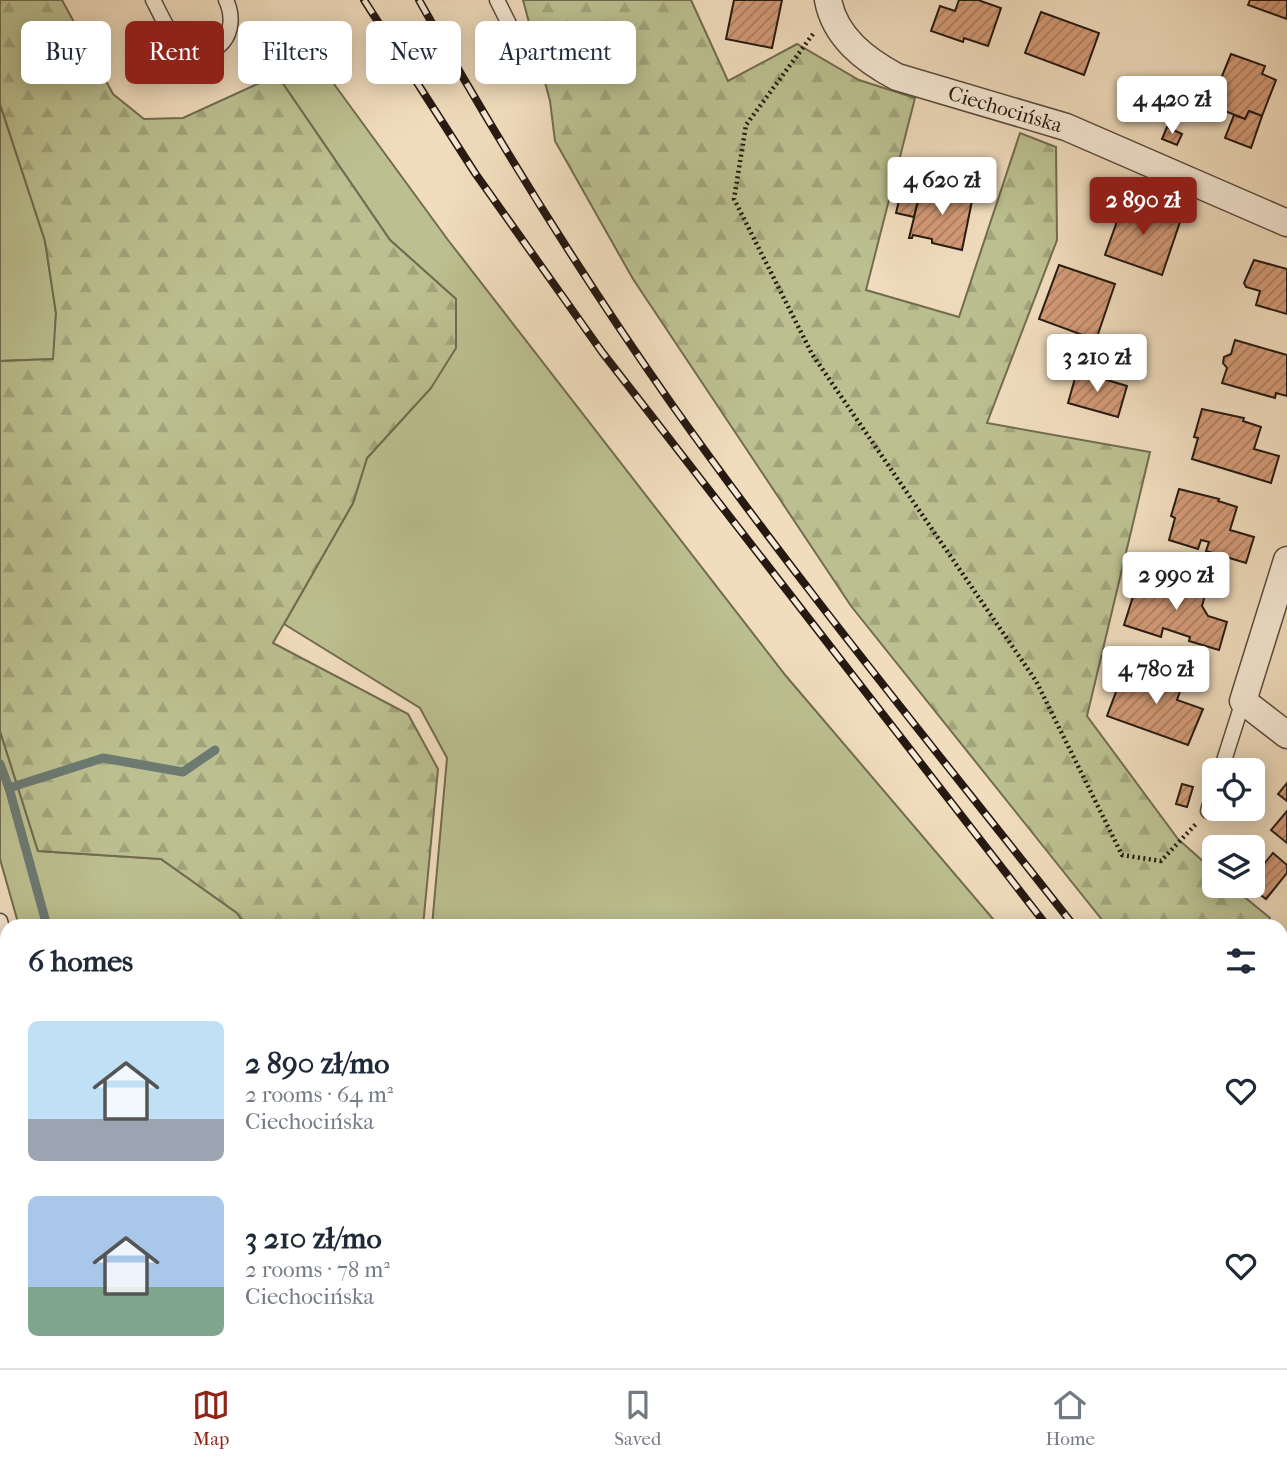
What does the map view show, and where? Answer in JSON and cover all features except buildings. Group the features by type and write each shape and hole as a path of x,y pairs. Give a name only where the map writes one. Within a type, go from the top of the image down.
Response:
{"street":[{"name":"Ciechocińska","path":"829,6 842,34 859,53 877,67 897,77 1066,127 1287,223"},
{"path":"1287,560 1243,701 1287,735"}],"lane":[{"path":"153,0 175,38 186,47 200,51 222,44 231,30 232,14 226,0"},
{"path":"497,0 508,21"},
{"path":"1225,758 1243,701"}],"path":[{"path":"829,6 746,125 734,199 812,354 1036,681 1122,855 1161,860 1202,817"}],"green space":[{"path":"0,0 62,0 73,21 21,21 21,84 108,84 113,94 144,119 183,118 257,84 283,84 390,240 456,299 456,348 431,388 367,458 353,503 273,643 408,714 438,769 424,919 241,919 237,913 161,859 38,851 0,731 0,361 53,359 56,313 45,241 0,104"},
{"path":"523,0 691,0 728,81 797,44 859,80 915,98 866,290 959,317 1020,133 1056,147 1057,240 987,423 1150,452 1087,716 1178,839 1202,860 1202,898 1246,898 1270,919 1101,919 851,606 633,279 555,141 545,84 636,84 636,21 529,21"},
{"path":"283,84 334,84 448,240 786,676 993,919 433,919 447,758 420,708 284,624 353,503 367,458 431,388 456,299 390,240"},
{"path":"0,104 45,241 56,313 54,359 0,361"},
{"path":"0,731 38,851 161,859 237,913 241,919 17,919 0,859"}],"waterway":[{"path":"9,788 103,758 183,772 215,750"},
{"path":"0,764 45,919"}],"railway":[{"path":"364,0 475,173 602,352 1042,919"},
{"path":"419,0 541,206 605,307 673,406 820,603 1068,919"}]}
